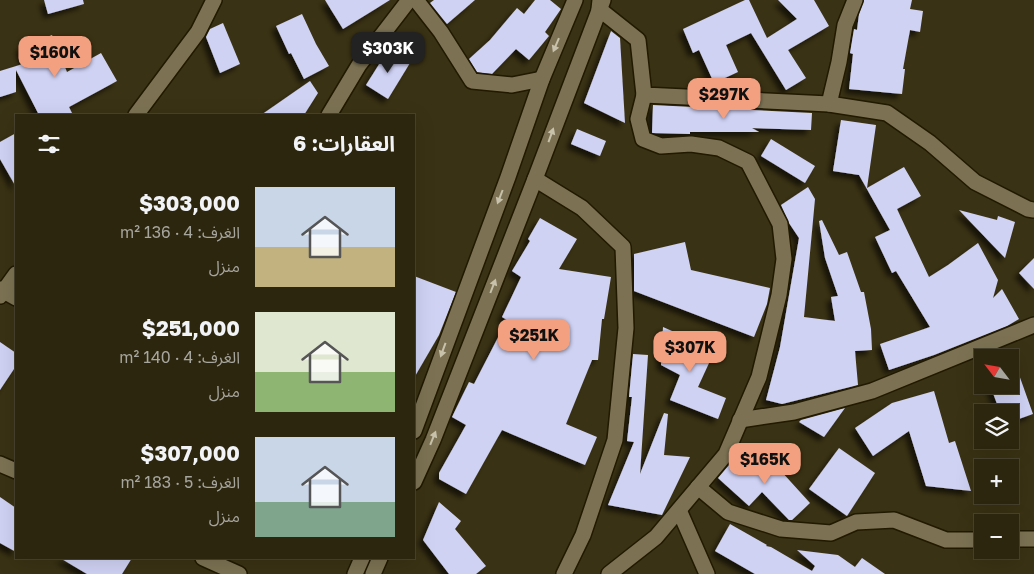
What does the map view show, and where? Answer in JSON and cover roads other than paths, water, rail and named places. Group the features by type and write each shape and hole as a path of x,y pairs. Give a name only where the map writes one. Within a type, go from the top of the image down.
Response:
{"street":[{"path":"137,114 198,32 214,0"},
{"path":"330,114 359,65 409,0"},
{"path":"416,0 441,32 472,81 512,85 542,79"},
{"path":"415,428 508,177 542,79 575,0"},
{"path":"829,104 845,25 854,0"},
{"path":"415,480 535,179 601,3 638,40 644,95 638,119 643,139 661,146 691,144 719,148 748,162 780,224 784,258 780,295 759,377 726,454 656,537 609,574"},
{"path":"644,95 829,104 887,113 930,143 975,182 1028,209 1034,210"},
{"path":"535,179 582,208 623,247 626,328 615,440 584,536 564,574"},
{"path":"5,293 15,276"},
{"path":"740,420 794,412 872,391 1034,325"},
{"path":"0,464 15,471"},
{"path":"698,487 728,512 781,529 831,533 856,522 894,520 946,540 974,540"},
{"path":"679,510 707,574"},
{"path":"1019,540 1034,539"},
{"path":"205,559 239,574"},
{"path":"354,574 362,559"},
{"path":"372,574 380,559"}]}
